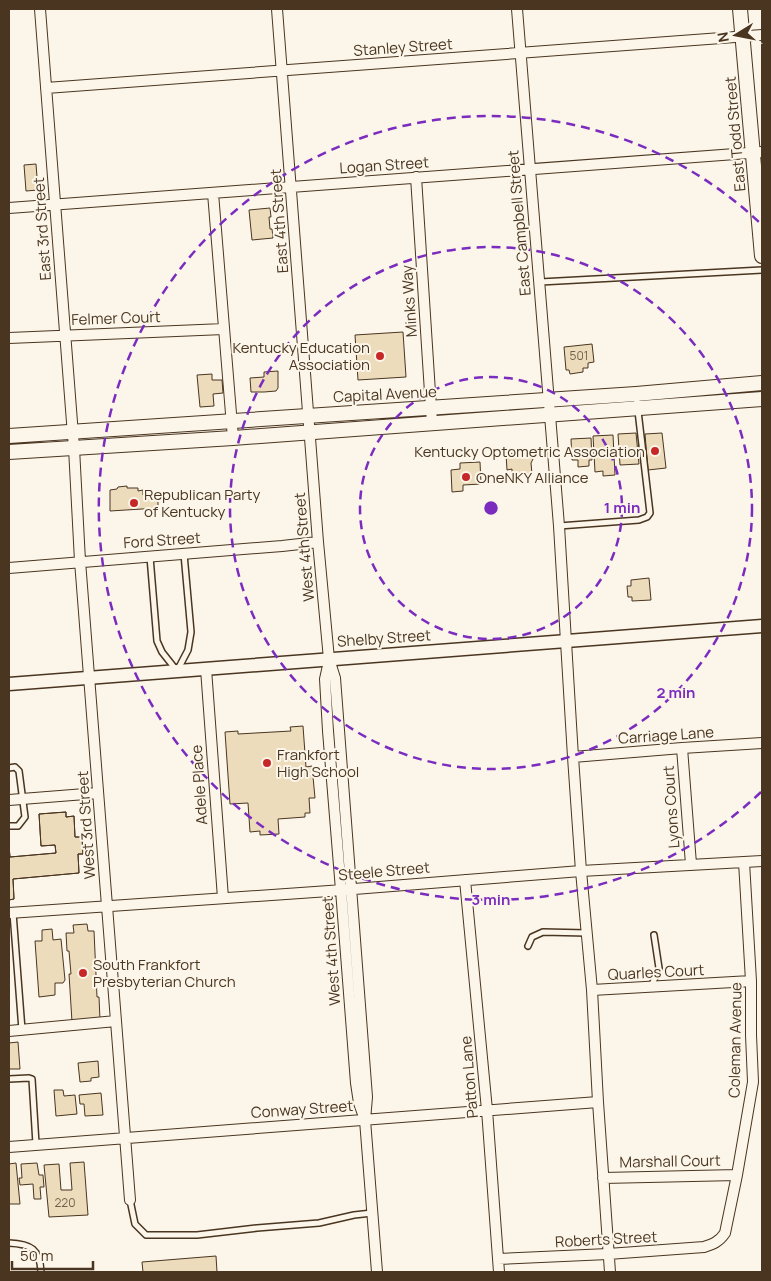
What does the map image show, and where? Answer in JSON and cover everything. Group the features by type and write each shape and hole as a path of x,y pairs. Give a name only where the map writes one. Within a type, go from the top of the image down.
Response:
{"main road":[{"name":"East Todd Street","path":"740,9 742,37 758,152 762,256"},
{"name":"Capital Avenue","path":"9,436 636,394 762,383"},
{"name":"Capital Avenue","path":"9,452 233,438 762,399"}],"street":[{"name":"East 3rd Street","path":"40,9 74,448"},
{"name":"East 4th Street","path":"277,9 310,432"},
{"name":"East Campbell Street","path":"517,9 559,526 573,757 592,990 610,1272"},
{"name":"Stanley Street","path":"46,88 762,35"},
{"name":"Logan Street","path":"9,208 758,152"},
{"name":"Minks Way","path":"416,177 432,423"},
{"path":"213,193 233,438"},
{"name":"Felmer Court","path":"9,338 224,329"},
{"name":"West 4th Street","path":"310,432 329,659 325,679 327,722 347,890 367,1097 365,1120 377,1272"},
{"name":"West 3rd Street","path":"74,448 80,561 130,1200"},
{"name":"Ford Street","path":"9,568 318,542"},
{"name":"Shelby Street","path":"9,684 762,626"},
{"name":"Adele Place","path":"206,669 223,898"},
{"name":"Carriage Lane","path":"573,757 762,743"},
{"name":"Lyons Court","path":"682,748 691,864"},
{"path":"9,800 98,794"},
{"name":"Steele Street","path":"11,913 347,890 581,871 762,861"},
{"name":"Coleman Avenue","path":"716,1243 725,1233 753,1082 751,981 744,862"},
{"name":"Patton Lane","path":"465,880 487,1110 499,1272"},
{"name":"Quarles Court","path":"592,990 751,981"},
{"path":"9,1031 116,1021"},
{"name":"Conway Street","path":"9,1146 598,1102"},
{"name":"Marshall Court","path":"603,1178 737,1174"},
{"name":"Roberts Street","path":"498,1259 704,1247 716,1243"}],"lane":[{"path":"539,282 762,270"},
{"path":"559,526 639,520 647,517 650,513 636,394"},
{"path":"150,556 157,642 162,652 177,671 188,650 192,632 184,554"},
{"path":"9,768 15,767 19,771 25,818 18,826 9,826"},
{"path":"11,913 22,1030"},
{"path":"528,946 532,937 542,932 587,932"},
{"path":"651,987 659,968 654,935"},
{"path":"9,1079 29,1078 32,1080 36,1144"},
{"path":"130,1200 136,1224 146,1235 196,1235 319,1223 372,1213"},
{"path":"9,1243 25,1244 34,1250 40,1261 41,1272"}],"building":[{"path":"36,164 38,190 26,191 24,165"},
{"path":"270,208 270,229 272,229 273,238 252,240 249,210"},
{"name":"Kentucky Education Association","path":"403,332 406,377 358,380 355,335"},
{"path":"592,344 594,362 588,363 588,368 583,368 583,372 570,374 569,370 566,370 564,347"},
{"path":"278,371 278,388 276,391 251,392 250,378 264,377 264,372"},
{"path":"212,374 212,380 222,380 223,393 213,394 214,406 200,407 197,375"},
{"path":"636,433 639,464 620,465 618,434"},
{"name":"Kentucky Optometric Association","path":"662,433 666,468 648,470 645,434"},
{"path":"613,435 615,475 603,476 603,471 595,472 593,436"},
{"path":"591,438 592,460 589,460 589,466 578,467 578,460 572,460 571,439"},
{"path":"515,450 519,450 520,453 531,452 533,459 531,463 532,474 512,476 512,469 507,470 506,454 515,453"},
{"name":"OneNKY Alliance","path":"480,462 481,484 463,485 463,491 452,492 451,470 460,469 460,463"},
{"name":"Republican Party of Kentucky","path":"127,486 127,488 138,488 138,491 143,490 143,495 158,494 158,508 110,511 110,490"},
{"path":"649,578 651,600 632,601 632,597 628,597 627,586 631,586 631,580"},
{"path":"303,726 306,767 312,766 315,798 309,798 310,813 305,813 305,817 278,819 279,834 260,835 260,831 250,832 248,803 230,804 225,732 238,731 238,734 291,731 290,727"},
{"path":"66,812 66,817 74,816 75,837 82,837 83,854 78,854 79,873 13,879 14,899 9,900 9,846 10,857 56,853 55,845 41,846 39,814"},
{"path":"66,812 66,817 74,816 75,837 82,837 83,854 78,854 79,873 13,879 14,899 9,900 9,846 10,857 56,853 55,845 41,846 39,814"},
{"name":"South Frankfort Presbyterian Church","path":"87,924 88,931 94,931 100,1020 72,1022 69,974 71,974 66,933 74,933 73,925"},
{"path":"52,929 53,940 61,939 65,980 63,983 55,983 55,995 39,997 35,941 42,941 42,930"},
{"path":"18,1042 20,1069 9,1069 9,1043"},
{"path":"98,1061 99,1077 91,1078 91,1081 80,1082 78,1063"},
{"path":"54,1090 63,1090 64,1096 75,1095 77,1114 56,1116"},
{"path":"101,1093 103,1115 85,1116 84,1104 80,1104 79,1095"},
{"path":"84,1162 88,1215 49,1217 44,1165 59,1164 61,1190 72,1190 70,1163"},
{"path":"16,1163 20,1204 9,1204 9,1164"},
{"path":"37,1163 39,1175 43,1175 44,1187 40,1187 41,1199 34,1199 33,1184 20,1185 19,1178 22,1178 21,1164"},
{"path":"216,1256 217,1272 143,1272 142,1262"}],"place":[{"name":"Kentucky Education Association","path":"380,356"},
{"name":"Kentucky Optometric Association","path":"655,451"},
{"name":"OneNKY Alliance","path":"466,477"},
{"name":"Republican Party of Kentucky","path":"134,503"},
{"name":"Frankfort High School","path":"267,763"},
{"name":"South Frankfort Presbyterian Church","path":"83,973"}]}
